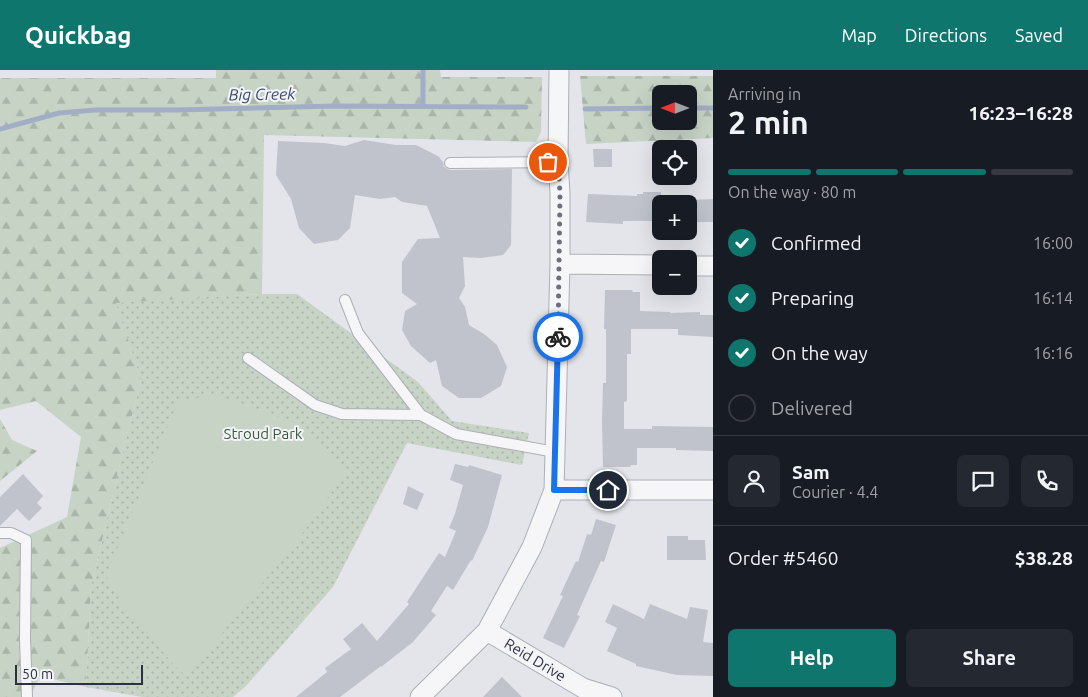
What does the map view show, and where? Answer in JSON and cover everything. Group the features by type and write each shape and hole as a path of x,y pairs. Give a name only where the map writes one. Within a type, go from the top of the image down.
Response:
{"street":[{"path":"420,697 487,631 532,546 554,490 560,264 559,70"},
{"path":"560,264 652,265"},
{"path":"697,266 713,266"},
{"path":"554,490 713,490"},
{"name":"Reid Drive","path":"487,631 583,688 612,697"}],"lane":[{"path":"450,163 558,162"},
{"path":"345,300 358,333 421,415 456,434 555,452"},
{"path":"248,358 315,405 342,414 421,415"},
{"path":"0,533 11,533 26,540 25,638 27,697"}],"green space":[{"path":"216,70 440,70 441,77 542,77 541,132 536,142 264,135 262,294 116,303 141,379 91,587 86,687 40,676 30,697 0,697 0,548 67,517 81,437 36,401 0,410 0,78 216,78"},
{"path":"580,76 713,76 713,138 586,144"},
{"name":"Stroud Park","path":"262,294 297,294 418,382 452,421 529,433 522,465 407,443 333,587 246,686 233,697 142,697 86,687 91,587 141,379 115,302"},
{"path":"216,395 301,425 345,472 316,516 187,677 124,608 106,576 178,401"},
{"path":"0,419 12,440 37,451 0,481"}],"building":[{"path":"364,140 396,145 416,145 438,156 443,162 444,167 450,170 512,169 511,245 503,255 481,258 463,257 465,286 459,298 465,307 469,325 497,345 507,367 501,386 481,398 459,398 442,386 436,360 430,363 411,346 402,330 405,311 417,304 402,293 402,262 418,239 440,238 427,206 402,202 395,197 380,199 355,195 350,228 338,240 314,244 299,228 291,199 276,175 278,141 345,146"},
{"path":"593,149 612,149 612,167 594,167"},
{"path":"643,192 661,192 661,195 652,195 652,221 623,221 623,224 586,222 588,194 637,196 637,194 643,194"},
{"path":"713,199 713,222 697,222 697,200"},
{"path":"605,290 632,290 633,292 640,292 640,311 700,312 700,315 713,315 713,337 678,335 678,329 631,329 631,354 627,354 627,401 624,402 624,429 652,429 652,426 713,427 713,451 676,450 676,448 637,448 637,465 631,465 630,467 603,467 603,383 606,383"},
{"path":"455,464 468,467 469,465 502,475 488,527 472,561 453,590 447,586 431,611 436,615 413,642 340,697 296,697 327,672 325,668 351,649 343,639 362,623 377,641 409,604 407,602 439,553 445,557 456,531 449,528 463,485 450,480"},
{"path":"23,474 43,496 37,503 42,508 29,521 17,509 0,526 0,497"},
{"path":"408,486 424,494 417,510 403,504"},
{"path":"596,519 616,525 604,562 601,561 577,615 580,616 564,648 543,638 563,596 560,595 576,561 578,562 587,534 591,535"},
{"path":"667,536 688,536 688,540 705,540 706,560 667,560"},
{"path":"613,604 644,619 650,604 687,619 690,607 708,610 703,642 713,643 713,676 677,675 636,666 636,664 607,651 617,628 605,622"},
{"path":"502,677 522,697 483,697"}],"waterway":[{"path":"423,70 423,106"},
{"name":"Big Creek","path":"0,129 59,113 95,110 334,106 526,107"},
{"name":"Big Creek","path":"585,109 652,108"},
{"name":"Big Creek","path":"698,108 713,108"}],"way so far":[{"path":"548,162 558,162 560,193 558,337"}],"route":[{"path":"558,337 554,490 608,490"}]}
